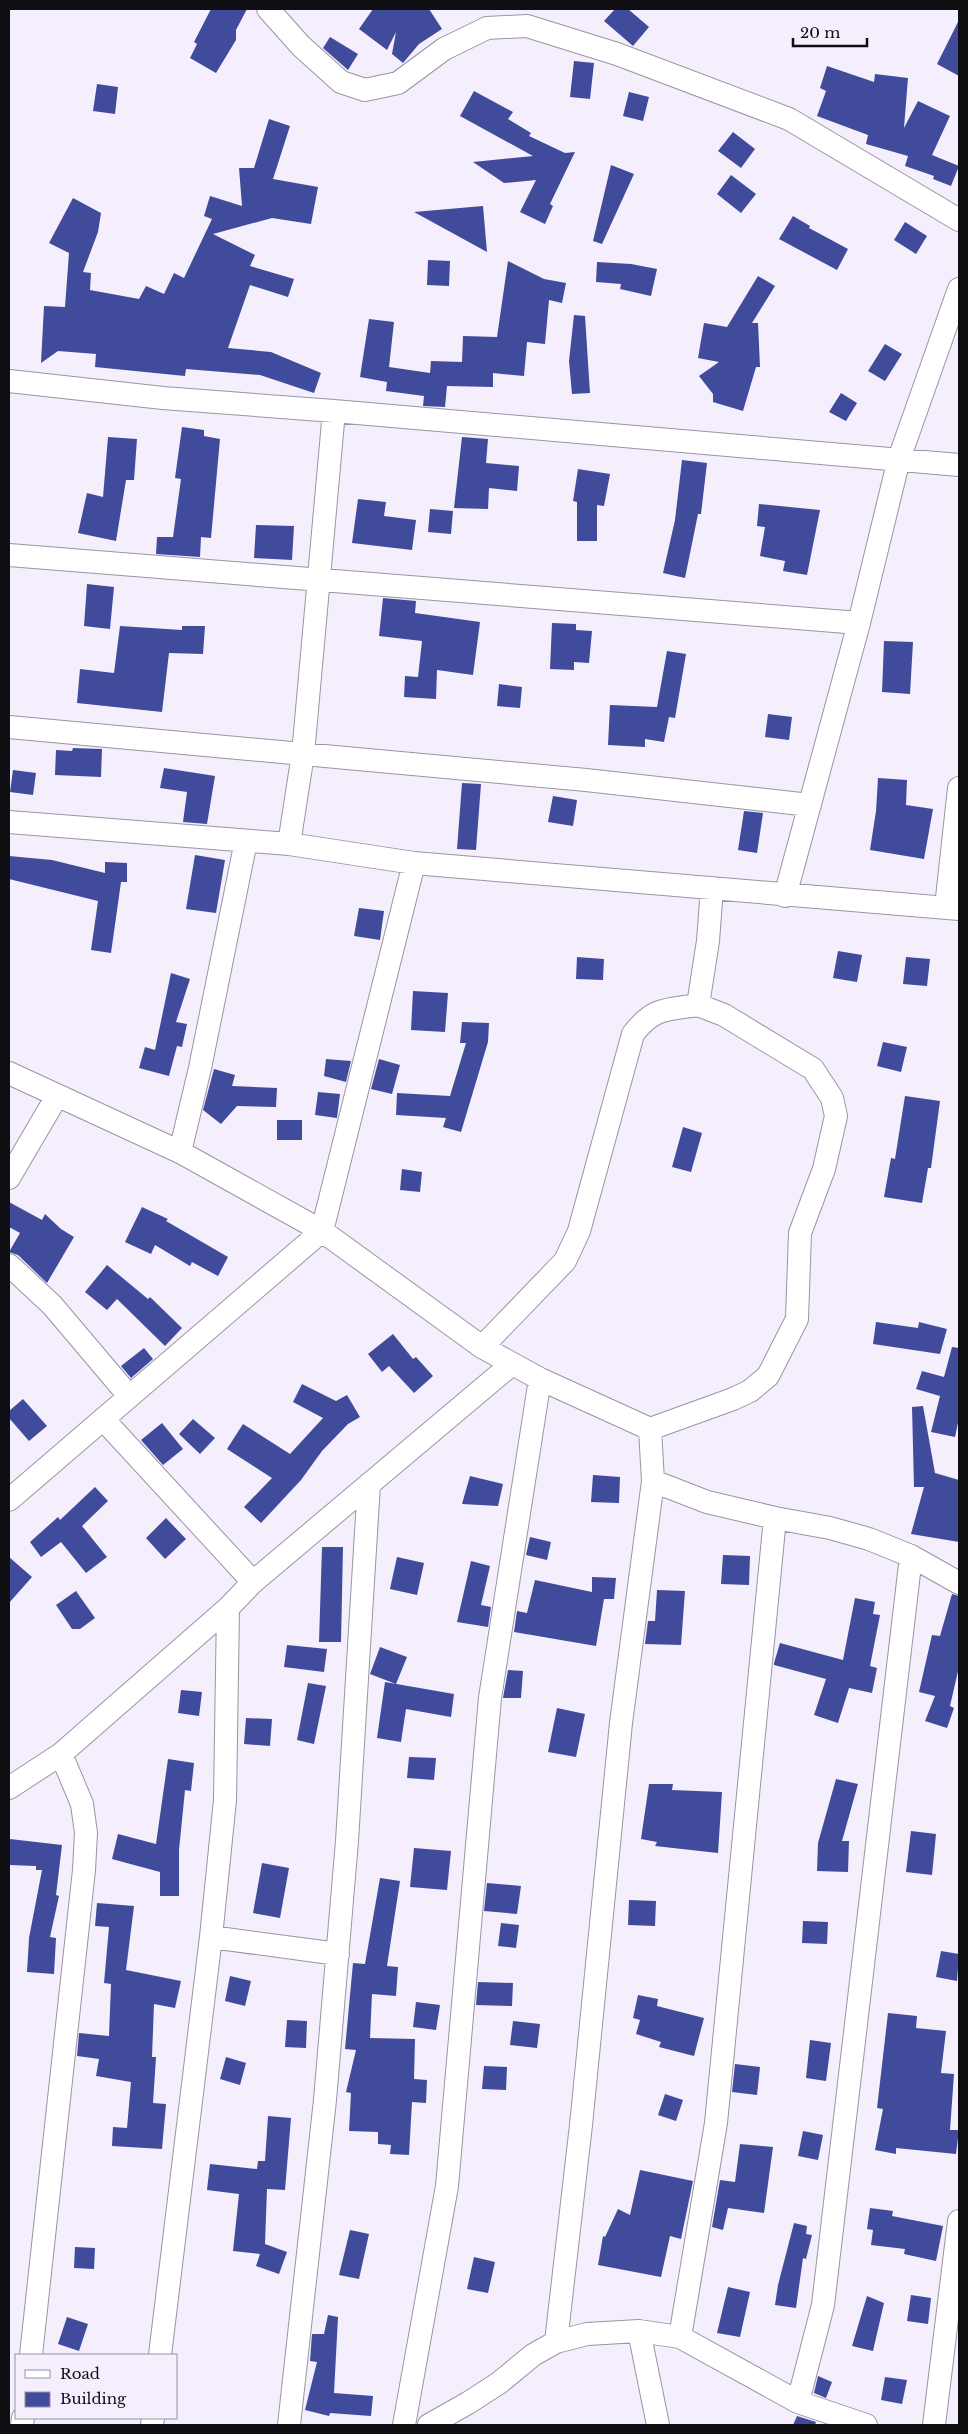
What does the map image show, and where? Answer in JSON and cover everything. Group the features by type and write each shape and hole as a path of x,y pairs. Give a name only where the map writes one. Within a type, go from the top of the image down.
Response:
{"street":[{"path":"268,9 301,46 341,82 365,90 398,83 444,48 487,28 527,26 608,51 789,119 959,220"},
{"path":"785,896 859,623 899,459 959,289"},
{"path":"9,380 162,398 959,465"},
{"path":"289,844 303,754 334,411"},
{"path":"9,555 859,623"},
{"path":"9,727 586,780 810,805"},
{"path":"9,822 289,844 414,863 712,888 785,896 953,908 959,788"},
{"path":"180,1152 200,1068 246,841"},
{"path":"9,1500 322,1231 414,863"},
{"path":"698,1005 708,941 712,888"},
{"path":"9,1074 180,1152 322,1231 482,1347 540,1379 650,1428 750,1391 768,1376 797,1319 800,1233 824,1169 836,1116 832,1098 813,1069 724,1014 698,1005 658,1011 644,1019 633,1034 579,1231 565,1260 482,1347"},
{"path":"9,1178 56,1096"},
{"path":"9,1265 52,1305 129,1396"},
{"path":"9,1788 61,1754 228,1608 253,1582 512,1364"},
{"path":"404,2425 447,2186 490,1698 540,1379"},
{"path":"103,1419 253,1582"},
{"path":"556,2342 582,2125 621,1723 653,1481 650,1428"},
{"path":"653,1481 707,1502 775,1518 830,1528 869,1539 911,1556 959,1583"},
{"path":"289,2425 323,2119 338,1954 347,1841 369,1484"},
{"path":"680,2337 716,2123 775,1518"},
{"path":"798,2402 823,2305 911,1556"},
{"path":"160,2354 211,1937 225,1800 228,1608"},
{"path":"32,2354 84,1870 86,1833 82,1804 61,1754"},
{"path":"211,1937 338,1954"},
{"path":"934,2425 959,2221"},
{"path":"639,2331 658,2425"},
{"path":"429,2425 499,2383 533,2355 556,2342 587,2334 639,2331 680,2337 798,2402 866,2425"}],"building":[{"path":"211,9 247,9 236,30 236,40 216,73 190,58 197,44 194,42"},
{"path":"373,9 429,9 442,29 419,44 403,63 392,54 396,32 387,50 359,29"},
{"path":"615,9 628,9 649,27 633,46 604,21"},
{"path":"959,20 959,76 937,64"},
{"path":"330,37 358,54 348,70 323,48"},
{"path":"574,61 594,63 590,99 570,97"},
{"path":"827,66 874,82 875,74 908,78 904,128 918,101 950,116 932,155 959,166 951,186 933,179 934,176 905,166 908,156 866,144 868,135 817,116 826,91 820,88"},
{"path":"97,84 118,87 115,114 93,111"},
{"path":"474,91 513,112 508,119 531,133 529,136 565,153 575,152 550,204 553,206 545,224 520,212 536,180 504,183 473,162 533,156 460,116"},
{"path":"629,92 649,97 643,121 623,116"},
{"path":"269,119 290,126 273,179 318,187 311,224 272,218 213,234 255,255 250,266 294,279 288,297 250,285 228,348 271,352 321,373 314,393 260,375 186,369 185,376 95,367 96,354 58,351 41,363 44,306 65,307 69,253 49,243 73,198 101,213 98,232 83,272 91,273 90,290 139,299 146,286 164,294 174,273 184,278 212,219 204,216 210,196 242,206 239,168 254,168"},
{"path":"733,132 755,149 741,168 718,151"},
{"path":"611,165 634,174 602,244 593,241"},
{"path":"731,175 756,194 741,213 717,194"},
{"path":"483,206 487,252 414,212"},
{"path":"793,216 810,226 809,228 848,249 837,270 779,239"},
{"path":"905,222 927,236 916,254 894,240"},
{"path":"428,260 450,261 449,286 427,285"},
{"path":"508,261 544,279 566,283 562,303 549,300 545,344 527,342 524,376 493,373 493,387 447,386 445,407 423,406 424,396 386,391 387,382 360,377 369,319 394,322 389,367 430,373 431,361 462,362 463,336 497,337"},
{"path":"597,262 631,264 657,269 651,296 620,289 621,284 596,282"},
{"path":"758,276 775,286 752,323 758,323 760,367 756,367 743,411 713,402 713,394 699,376 719,362 698,358 704,323 727,327"},
{"path":"574,315 585,316 590,393 572,394 569,361"},
{"path":"885,344 902,354 885,381 868,371"},
{"path":"841,393 857,403 846,421 829,412"},
{"path":"182,427 204,430 204,436 220,439 211,538 201,537 200,557 156,554 157,537 173,537 181,479 175,478"},
{"path":"108,437 137,439 134,480 126,480 116,541 78,533 87,493 103,497"},
{"path":"462,437 488,439 486,463 519,466 517,491 489,488 488,509 454,508"},
{"path":"682,460 707,463 701,514 698,514 685,578 663,573 675,520"},
{"path":"578,469 610,474 604,506 597,505 597,541 577,541 577,502 573,501"},
{"path":"358,499 386,502 384,516 416,520 412,550 352,543"},
{"path":"759,504 820,510 807,575 783,571 785,561 760,556 765,527 757,526"},
{"path":"430,509 453,511 451,534 428,532"},
{"path":"256,525 294,526 292,560 254,558"},
{"path":"87,584 114,587 110,629 84,626"},
{"path":"383,598 416,601 415,613 480,622 473,675 437,670 436,699 404,697 405,676 418,677 422,641 379,636"},
{"path":"552,623 576,624 576,630 592,631 589,663 574,662 574,670 550,669"},
{"path":"120,626 182,630 182,626 205,626 203,654 169,653 162,712 77,703 80,669 114,673"},
{"path":"884,641 913,642 910,694 882,692"},
{"path":"667,651 686,654 675,718 669,717 664,742 645,739 645,747 608,745 610,705 657,707"},
{"path":"499,684 522,687 520,708 497,706"},
{"path":"768,714 792,717 789,740 765,737"},
{"path":"73,748 102,749 101,777 55,775 56,750 72,751"},
{"path":"164,768 215,776 207,824 183,822 187,792 160,788"},
{"path":"13,770 36,773 33,795 10,792"},
{"path":"878,778 907,780 906,805 933,809 924,859 870,850 876,811"},
{"path":"462,783 481,784 476,850 457,849"},
{"path":"553,796 577,800 573,826 548,822"},
{"path":"744,811 763,813 757,853 738,850"},
{"path":"195,855 225,860 216,913 186,909"},
{"path":"9,856 52,860 105,873 105,862 127,863 127,882 121,882 111,953 91,950 98,901 9,879"},
{"path":"359,908 384,911 380,940 354,936"},
{"path":"838,951 862,955 857,982 833,978"},
{"path":"577,957 604,959 603,980 576,979"},
{"path":"906,957 930,959 927,986 903,984"},
{"path":"171,973 190,979 176,1022 187,1024 182,1047 177,1046 169,1076 139,1068 145,1047 155,1050"},
{"path":"413,991 448,993 445,1032 411,1030"},
{"path":"462,1022 489,1023 488,1042 461,1132 443,1127 446,1118 396,1115 397,1093 450,1096 466,1043 460,1043"},
{"path":"883,1042 907,1047 901,1072 877,1066"},
{"path":"326,1059 351,1061 346,1082 324,1076"},
{"path":"379,1059 400,1065 392,1094 371,1089"},
{"path":"214,1069 235,1075 232,1086 277,1088 276,1107 237,1106 221,1124 203,1110"},
{"path":"318,1092 340,1094 337,1118 315,1115"},
{"path":"905,1096 940,1101 931,1168 928,1168 922,1203 884,1197 891,1158 895,1159"},
{"path":"277,1120 302,1120 302,1140 277,1140"},
{"path":"683,1127 702,1133 691,1172 672,1167"},
{"path":"402,1169 422,1172 420,1192 400,1190"},
{"path":"9,1202 42,1220 45,1214 61,1229 74,1237 47,1283 18,1255 9,1252 20,1233 9,1227"},
{"path":"142,1207 168,1219 166,1221 228,1257 218,1276 192,1262 190,1266 155,1245 151,1254 125,1242"},
{"path":"107,1265 148,1299 150,1297 182,1328 165,1346 117,1299 107,1310 85,1292"},
{"path":"876,1322 918,1328 919,1322 947,1329 940,1354 873,1344"},
{"path":"393,1334 413,1359 416,1357 433,1376 414,1393 389,1366 382,1372 368,1354"},
{"path":"952,1347 959,1348 959,1418 955,1437 931,1432 940,1396 916,1389 922,1371 944,1377"},
{"path":"144,1348 153,1359 131,1378 121,1366"},
{"path":"302,1384 336,1401 347,1395 360,1417 348,1424 322,1451 301,1480 261,1523 244,1507 272,1478 227,1449 243,1424 290,1454 323,1418 293,1402"},
{"path":"23,1399 47,1426 29,1441 9,1418 9,1411"},
{"path":"923,1406 935,1473 959,1480 959,1542 911,1534 924,1487 914,1487 912,1407"},
{"path":"193,1419 215,1438 200,1454 179,1434"},
{"path":"162,1423 183,1449 163,1465 141,1440"},
{"path":"593,1475 620,1477 619,1503 591,1502"},
{"path":"470,1476 503,1484 498,1506 462,1504"},
{"path":"95,1487 108,1501 82,1526 107,1557 86,1573 61,1542 41,1557 30,1542 58,1517 60,1520"},
{"path":"166,1518 186,1539 165,1559 146,1538"},
{"path":"530,1537 551,1542 547,1560 526,1555"},
{"path":"322,1547 343,1547 341,1642 319,1642"},
{"path":"723,1555 750,1556 749,1585 721,1584"},
{"path":"9,1557 32,1577 9,1603"},
{"path":"397,1557 424,1563 417,1595 390,1589"},
{"path":"471,1561 490,1566 481,1605 491,1607 488,1627 457,1622"},
{"path":"592,1577 616,1578 614,1599 604,1599 596,1646 514,1632 517,1611 527,1613 535,1580 592,1592"},
{"path":"657,1590 685,1591 681,1645 645,1644 648,1621 655,1621"},
{"path":"76,1591 95,1618 80,1629 72,1629 56,1605"},
{"path":"952,1594 959,1596 959,1667 950,1706 954,1708 947,1728 925,1721 935,1696 919,1692 932,1635 940,1636"},
{"path":"855,1598 875,1602 873,1614 880,1615 870,1666 877,1668 872,1693 849,1688 838,1723 814,1715 826,1679 774,1665 774,1663 780,1643 843,1660"},
{"path":"287,1645 327,1649 324,1672 284,1667"},
{"path":"380,1647 407,1657 396,1684 370,1674"},
{"path":"508,1670 523,1671 521,1698 503,1698"},
{"path":"385,1682 454,1694 451,1717 406,1709 401,1742 377,1738"},
{"path":"308,1683 326,1686 314,1744 297,1740"},
{"path":"181,1690 202,1692 199,1716 178,1713"},
{"path":"557,1708 585,1714 576,1757 548,1752"},
{"path":"246,1718 272,1719 270,1746 244,1744"},
{"path":"409,1757 436,1758 434,1780 407,1778"},
{"path":"168,1759 194,1763 191,1791 185,1790 179,1850 179,1896 160,1896 160,1872 112,1859 118,1834 156,1844"},
{"path":"836,1779 858,1784 842,1841 849,1841 848,1872 817,1871 818,1843"},
{"path":"649,1784 673,1784 672,1790 722,1792 718,1853 655,1846 657,1842 641,1839"},
{"path":"911,1831 936,1834 932,1875 906,1872"},
{"path":"10,1839 62,1845 56,1895 59,1896 50,1937 56,1938 54,1974 27,1972 29,1938 42,1870 36,1870 36,1866 9,1865"},
{"path":"414,1848 451,1851 447,1890 410,1887"},
{"path":"262,1863 289,1868 280,1918 253,1913"},
{"path":"380,1878 400,1881 387,1966 398,1967 396,1996 372,1994 370,2038 415,2039 414,2079 427,2080 426,2103 412,2102 409,2155 390,2154 391,2145 378,2144 378,2132 349,2131 351,2093 346,2092 356,2050 345,2049 353,1963 365,1964"},
{"path":"487,1883 521,1886 517,1914 484,1911"},
{"path":"629,1900 656,1901 655,1926 628,1925"},
{"path":"97,1903 134,1906 126,1970 181,1981 175,2008 154,2004 152,2057 156,2057 153,2103 166,2104 162,2149 112,2146 113,2127 127,2128 131,2082 96,2076 99,2059 77,2056 79,2033 109,2036 111,1984 104,1983 109,1927 95,1926"},
{"path":"803,1921 828,1922 827,1944 802,1943"},
{"path":"501,1923 519,1925 516,1948 498,1946"},
{"path":"941,1951 959,1954 957,1981 936,1977"},
{"path":"230,1976 251,1981 245,2006 225,2001"},
{"path":"478,1982 513,1983 512,2006 476,2005"},
{"path":"638,1995 658,1999 657,2006 704,2018 694,2056 659,2047 661,2042 636,2034 640,2020 633,2018"},
{"path":"416,2002 440,2005 436,2030 413,2027"},
{"path":"888,2013 917,2016 916,2028 946,2031 941,2073 954,2074 950,2130 959,2130 956,2154 896,2148 896,2154 875,2150 883,2109 877,2108"},
{"path":"287,2020 307,2021 306,2048 285,2047"},
{"path":"513,2021 540,2024 537,2048 510,2045"},
{"path":"810,2040 831,2043 826,2081 806,2078"},
{"path":"226,2057 246,2063 240,2085 220,2079"},
{"path":"735,2064 760,2067 757,2095 732,2092"},
{"path":"484,2066 507,2067 506,2090 482,2089"},
{"path":"665,2094 683,2100 676,2121 658,2115"},
{"path":"268,2116 291,2118 285,2190 267,2189 265,2244 287,2252 279,2274 256,2266 260,2254 233,2251 239,2194 207,2190 210,2164 257,2169 258,2161 265,2161"},
{"path":"803,2131 823,2135 818,2160 798,2156"},
{"path":"740,2144 773,2147 764,2213 728,2208 723,2230 712,2227 720,2180 735,2182"},
{"path":"640,2170 693,2181 681,2239 670,2236 661,2277 598,2265 603,2236 605,2237 618,2209 630,2215"},
{"path":"870,2208 893,2211 892,2216 943,2226 936,2261 904,2254 905,2249 871,2245 873,2230 867,2229"},
{"path":"794,2223 807,2226 806,2234 812,2235 806,2259 803,2258 796,2308 775,2305 778,2285"},
{"path":"350,2230 369,2234 359,2279 339,2275"},
{"path":"75,2247 95,2248 94,2269 74,2268"},
{"path":"474,2257 495,2262 488,2293 467,2289"},
{"path":"728,2287 750,2292 740,2337 717,2333"},
{"path":"911,2295 931,2298 928,2324 907,2321"},
{"path":"867,2296 884,2303 873,2351 852,2346"},
{"path":"328,2315 338,2317 334,2393 373,2396 371,2416 330,2413 329,2416 305,2410 317,2362 310,2361 312,2334 324,2334"},
{"path":"67,2317 88,2324 79,2351 58,2344"},
{"path":"818,2376 832,2382 826,2398 814,2393"},
{"path":"885,2377 907,2380 902,2404 881,2400"},
{"path":"797,2416 816,2422 815,2425 793,2425"}]}
